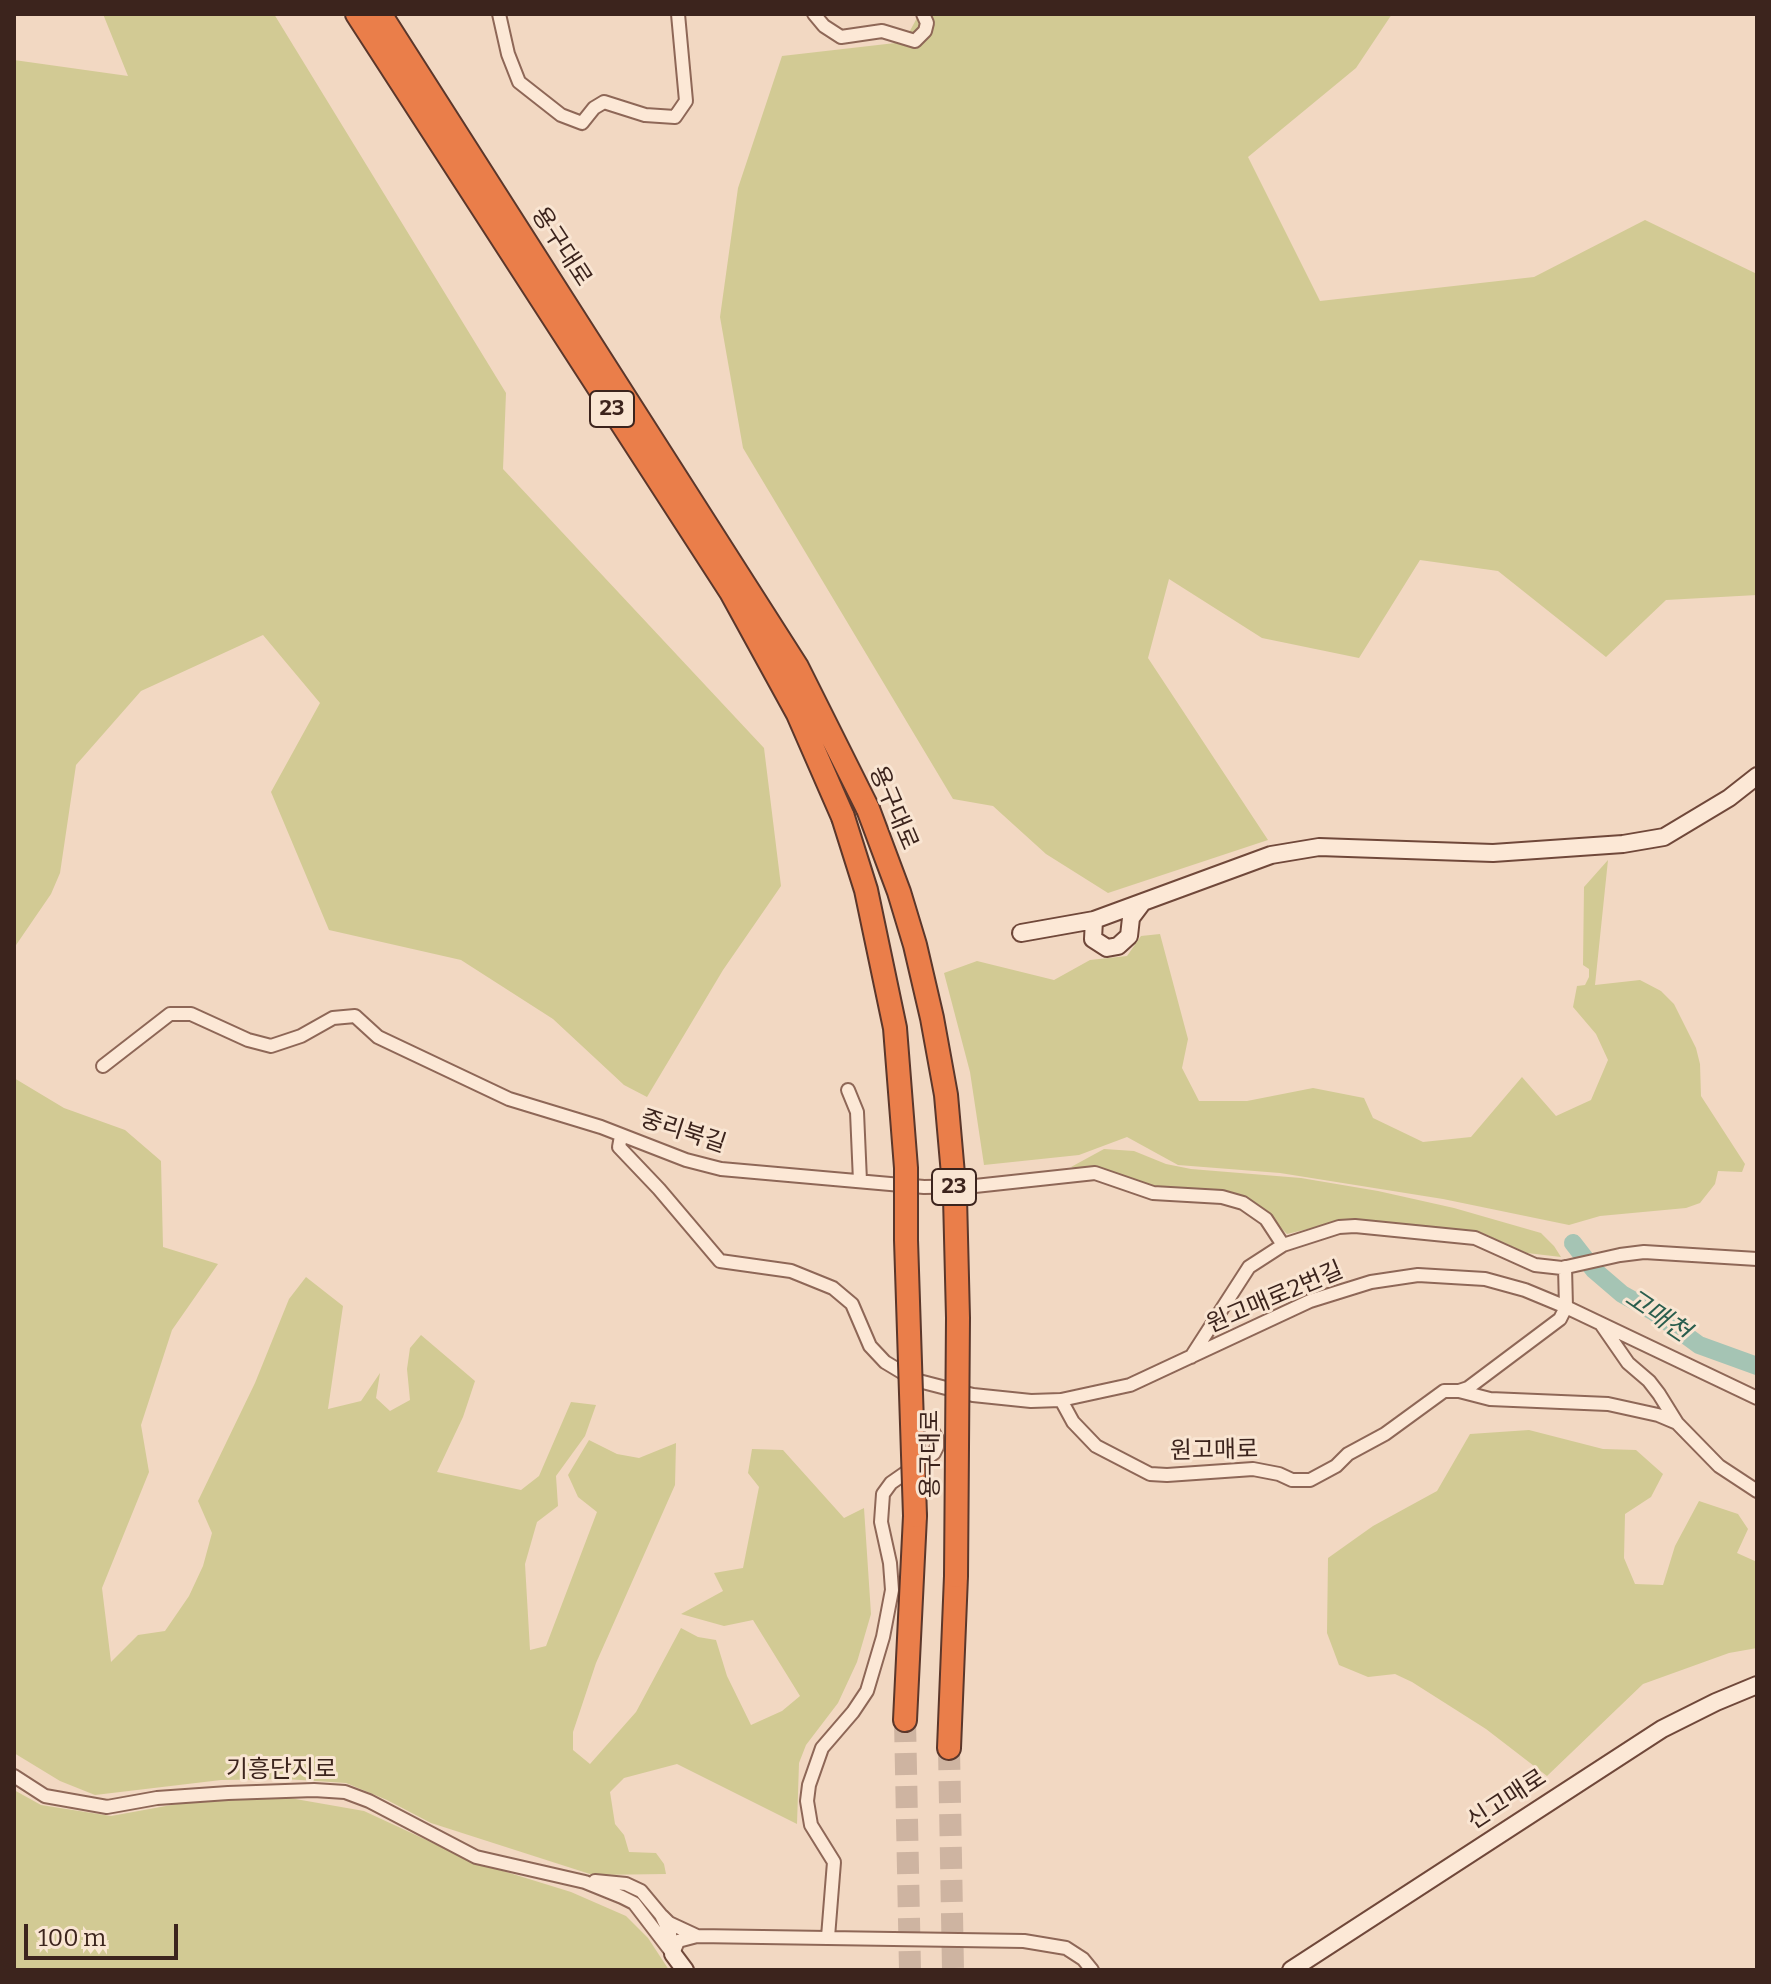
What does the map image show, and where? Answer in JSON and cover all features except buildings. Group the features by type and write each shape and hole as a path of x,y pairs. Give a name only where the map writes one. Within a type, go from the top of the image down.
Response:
{"highway":[{"name":"용구대로","path":"357,14 731,592 798,714 843,817 866,890 895,1028 906,1168 915,1516 905,1720"},
{"name":"용구대로","path":"380,14 775,631 826,721 868,809 899,892 932,1018 946,1095 955,1197 958,1318 956,1576 949,1748"}],"street":[{"path":"499,14 508,54 519,82 561,115 582,123 594,108 604,102 645,115 675,117 686,101 678,14"},
{"path":"814,14 824,26 841,37 882,31 915,41 925,31 927,23 923,14"},
{"path":"1021,933 1094,920 1271,855 1319,847 1493,853 1623,844 1664,837 1729,798 1757,776"},
{"path":"1094,920 1093,939 1107,948 1118,946 1129,936 1131,918 1143,901"},
{"name":"중리북길","path":"103,1066 170,1014 191,1014 248,1040 271,1046 301,1036 333,1018 355,1016 378,1037 509,1099 686,1160 721,1169 924,1187 975,1186 1095,1173 1153,1193 1222,1197 1243,1203 1266,1219 1283,1245"},
{"path":"848,1090 857,1112 860,1181"},
{"path":"621,1136 619,1147 720,1261 791,1271 833,1288 852,1304 870,1346 885,1362 915,1380 973,1395 1031,1401 1061,1400"},
{"path":"1190,1359 1249,1267 1283,1245 1339,1227 1475,1238 1535,1265 1568,1267 1610,1257 1661,1252 1715,1259 1757,1259"},
{"path":"1568,1267 1566,1307 1757,1398"},
{"name":"원고매로2번길","path":"1061,1400 1130,1385 1310,1301 1371,1282 1418,1275 1485,1279 1525,1290 1566,1307"},
{"name":"원고매로","path":"1061,1400 1073,1422 1096,1446 1150,1474 1253,1469 1292,1480 1310,1480 1385,1434 1428,1400 1444,1391 1468,1388 1560,1319 1566,1307"},
{"path":"1599,1321 1628,1363 1649,1381 1677,1423 1719,1466 1757,1491"},
{"path":"828,1937 834,1862 811,1825 807,1801 809,1785 822,1748 867,1691 883,1637 892,1590 881,1522 883,1494 891,1483 934,1453 937,1447 937,1439 928,1423 903,1411 902,1391 915,1380"},
{"path":"1459,1391 1490,1399 1608,1404 1658,1415 1677,1423"},
{"name":"신고매로","path":"1291,1970 1662,1729 1757,1685"},
{"name":"기흥단지로","path":"14,1776 45,1796 107,1807 157,1798 228,1793 345,1792 369,1801 476,1857 585,1882"},
{"path":"585,1882 634,1886 669,1923 697,1936"},
{"path":"585,1882 634,1903 685,1970"},
{"path":"661,1915 670,1934 673,1954"},
{"path":"673,1954 678,1941 697,1936 1048,1943 1066,1948 1083,1959 1092,1970"}],"shaded area":[{"path":"103,14 274,14 506,393 503,469 764,748 781,886 723,970 647,1097 624,1085 553,1019 461,960 329,930 271,792 320,703 263,635 141,691 76,765 60,873 51,894 14,948 14,60 128,76"},
{"path":"919,14 1392,14 1356,68 1248,157 1320,301 1534,277 1645,220 1757,274 1757,595 1666,600 1606,657 1498,571 1420,560 1359,658 1262,638 1169,579 1148,658 1268,840 1108,893 1046,854 993,806 953,799 743,448 720,317 738,188 782,56 904,42"},
{"path":"1608,860 1595,985 1640,980 1661,991 1674,1004 1696,1048 1701,1096 1745,1164 1742,1172 1718,1171 1715,1184 1700,1203 1686,1208 1600,1216 1569,1225 1443,1199 1280,1173 1178,1165 1127,1137 1079,1155 984,1165 970,1072 944,973 977,961 1054,980 1090,960 1127,956 1141,936 1160,934 1188,1039 1182,1068 1199,1101 1247,1101 1313,1088 1364,1098 1373,1118 1423,1142 1471,1137 1522,1077 1556,1116 1591,1100 1608,1060 1596,1034 1573,1007 1577,986 1585,985 1589,977 1589,969 1583,965 1584,887"},
{"path":"14,1078 64,1108 125,1130 161,1161 163,1247 218,1264 172,1330 141,1425 149,1472 102,1588 111,1662 138,1635 165,1631 189,1596 203,1566 212,1533 198,1501 255,1383 289,1299 306,1277 343,1306 328,1409 361,1401 380,1373 376,1398 390,1411 410,1400 407,1369 410,1348 421,1335 475,1381 463,1417 437,1472 521,1490 539,1476 571,1402 596,1405 585,1436 556,1476 558,1506 537,1522 525,1564 530,1650 546,1646 597,1512 578,1497 568,1475 589,1440 617,1454 639,1458 676,1443 675,1485 596,1663 573,1732 573,1750 590,1764 636,1712 681,1628 698,1637 716,1640 727,1676 751,1725 782,1711 800,1696 753,1620 724,1626 681,1614 723,1591 714,1573 743,1568 759,1487 748,1473 752,1449 783,1450 844,1518 864,1508 871,1614 857,1662 838,1703 806,1745 799,1763 797,1824 677,1764 624,1778 610,1792 615,1824 624,1835 629,1852 656,1853 664,1864 666,1874 593,1875 431,1823 346,1783 286,1779 221,1780 95,1795 60,1781 14,1753"},
{"path":"1104,1149 1134,1151 1166,1164 1191,1169 1301,1178 1454,1208 1541,1233 1561,1257 1527,1253 1480,1232 1370,1221 1337,1222 1287,1234 1240,1197 1164,1189 1116,1174 1071,1167"},
{"path":"1529,1430 1603,1449 1636,1450 1663,1474 1651,1497 1625,1514 1624,1558 1635,1584 1663,1585 1675,1546 1699,1501 1738,1514 1748,1529 1737,1553 1757,1562 1757,1648 1729,1653 1643,1684 1547,1776 1486,1729 1412,1682 1395,1674 1368,1677 1339,1665 1327,1633 1328,1558 1373,1526 1437,1491 1470,1434"},
{"path":"14,1790 41,1805 111,1816 188,1802 284,1797 364,1811 474,1862 571,1892 626,1916 648,1938 669,1970 14,1970"}],"waterway":[{"name":"고매천","path":"1573,1243 1594,1270 1622,1294 1654,1312 1699,1345 1757,1366"}],"tunnel":[{"path":"905,1720 910,1970"},
{"path":"949,1748 953,1970"}]}
